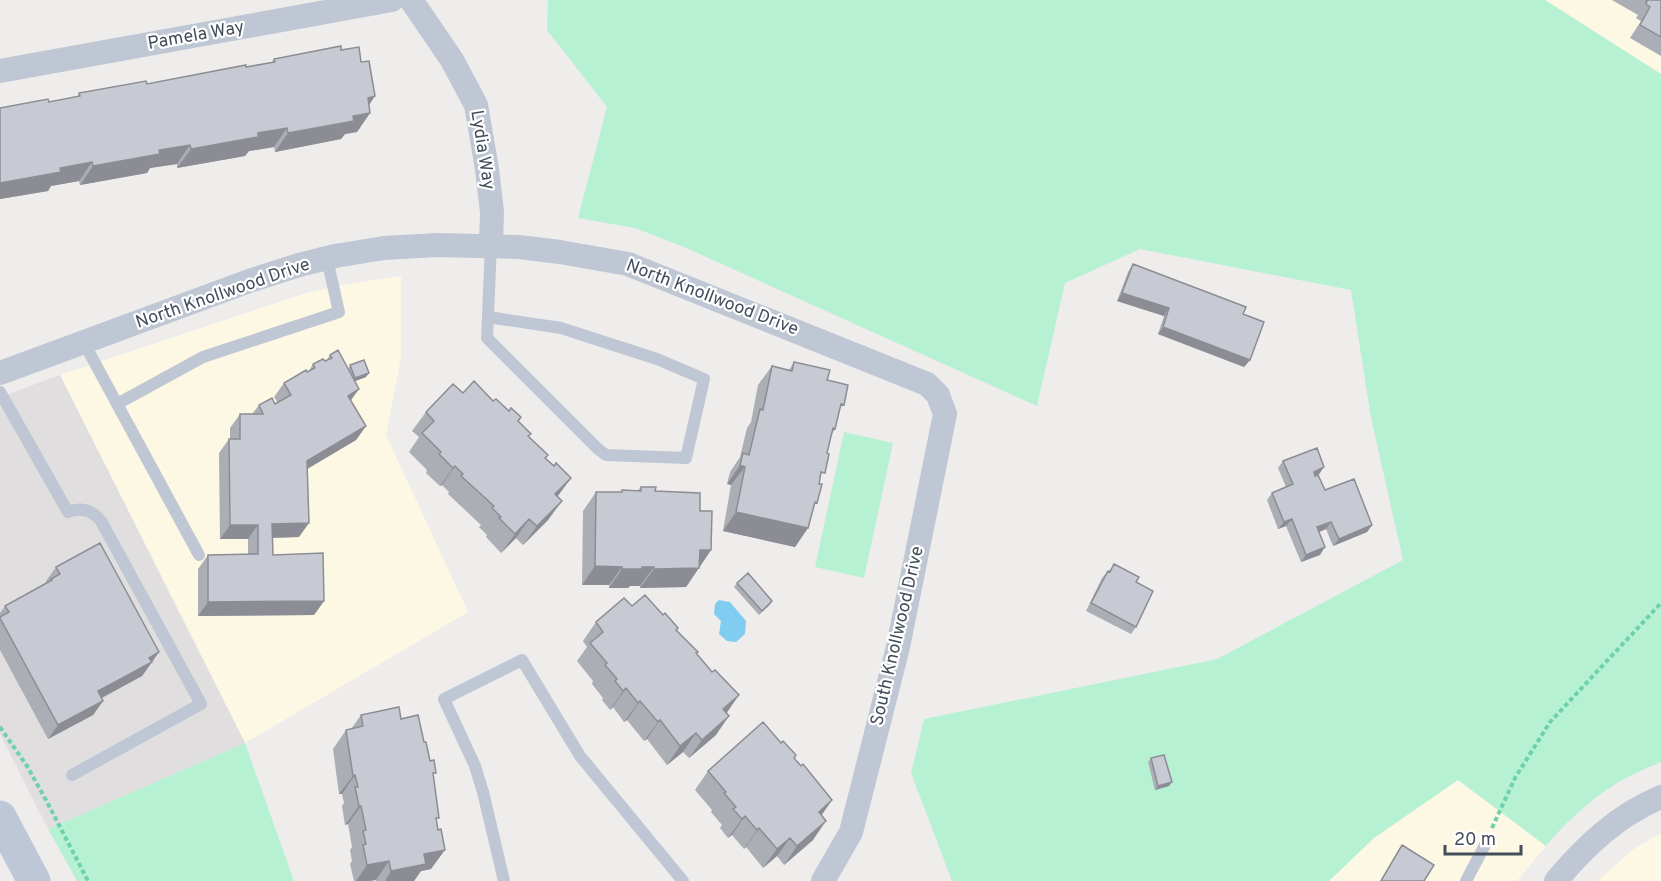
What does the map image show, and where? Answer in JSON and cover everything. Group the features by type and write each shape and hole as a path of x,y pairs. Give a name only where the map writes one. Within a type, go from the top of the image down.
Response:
{"main road":[{"path":"0,817 34,881"}],"street":[{"name":"Pamela Way","path":"0,71 392,0"},
{"name":"Lydia Way","path":"411,0 452,60 476,105 489,190 492,246"},
{"name":"North Knollwood Drive","path":"0,373 268,275 327,258 396,247 492,246 560,252 628,264 921,380 932,387"},
{"name":"South Knollwood Drive","path":"824,881 851,832 898,647 944,424 943,404 932,387"},
{"path":"1556,881 1576,856 1613,824 1661,797"}],"lane":[{"path":"488,317 561,328 657,359 704,380 686,458 606,455 487,338 488,317 492,246"},
{"path":"117,404 203,357 339,312 327,258"},
{"path":"84,343 200,555"},
{"path":"0,392 68,512 76,509 90,512 101,521 201,704 72,775"},
{"path":"504,881 475,766 444,699 522,660 580,756 683,881"},
{"path":"1466,881 1485,845"}],"path":[{"path":"1485,845 1515,778 1550,722 1661,603"},
{"path":"0,726 41,791 88,881"}],"shaded area":[{"path":"1545,0 1661,0 1661,74"},
{"path":"401,276 401,357 386,435 468,612 245,743 60,375 306,293"},
{"path":"60,375 245,743 48,829 0,734 0,397"},
{"path":"1458,780 1546,846 1517,881 1329,881 1374,838"},
{"path":"1661,833 1661,881 1598,881 1632,850"}],"green space":[{"path":"548,0 1545,0 1661,74 1661,762 1605,791 1578,813 1546,846 1458,780 1374,838 1329,881 952,881 911,773 924,719 1217,659 1403,560 1371,418 1351,290 1140,249 1065,283 1037,406 684,247 635,228 578,218 607,107 547,30"},
{"path":"844,432 893,443 864,578 815,567"},
{"path":"245,743 294,881 77,881 48,829"}],"water":[{"path":"719,600 730,602 746,621 745,634 736,642 727,641 719,634 721,621 714,614 715,604"}],"building":[{"path":"1646,0 1661,0 1661,37 1640,25 1650,7 1646,4"},
{"path":"341,46 341,50 359,47 361,62 369,61 375,96 368,98 370,113 353,116 354,121 288,133 287,128 258,133 258,137 191,149 190,145 159,150 160,154 93,166 92,162 60,168 61,172 0,183 0,108 48,99 49,102 80,96 79,93 146,81 147,84 246,65 246,67 275,62 274,59"},
{"path":"1133,264 1246,307 1243,314 1264,322 1250,360 1163,327 1169,308 1122,293"},
{"path":"338,350 359,389 348,396 366,426 307,461 309,523 272,524 273,555 323,553 324,601 208,602 208,555 258,554 258,525 230,525 229,439 240,439 240,414 263,414 259,405 272,398 275,404 291,395 284,383 306,370 307,372 315,368 313,364 332,358 330,355"},
{"path":"364,360 369,373 355,378 350,365"},
{"path":"794,362 830,370 827,380 848,385 844,405 841,404 835,429 833,428 825,473 821,472 819,484 822,484 808,528 736,512 745,467 740,465 743,453 749,455 760,409 763,410 772,366 792,371"},
{"path":"474,381 493,401 496,399 509,411 511,408 521,417 518,421 531,434 528,436 548,455 545,458 554,466 556,463 571,478 555,494 562,501 537,526 529,519 515,534 499,518 501,517 492,508 494,506 461,476 463,474 455,466 453,468 439,454 441,452 422,433 434,421 426,412 453,384 463,393"},
{"path":"1317,448 1324,467 1314,472 1315,476 1318,475 1325,490 1354,479 1372,525 1339,539 1331,522 1317,527 1325,547 1306,555 1292,519 1284,522 1272,493 1293,484 1283,461"},
{"path":"641,487 656,487 655,491 700,493 700,511 712,511 711,550 700,550 699,568 622,569 622,567 595,566 596,492 641,491"},
{"path":"100,543 159,652 149,658 152,662 98,691 103,701 58,725 0,617 9,612 5,606 60,574 56,567"},
{"path":"1114,564 1139,577 1136,582 1153,591 1136,627 1091,603"},
{"path":"748,573 772,601 762,611 737,583"},
{"path":"645,595 663,615 665,613 678,628 676,630 698,652 696,653 712,672 715,670 739,695 723,709 729,716 702,740 696,733 680,746 660,720 658,722 626,688 623,691 615,681 617,679 605,665 607,663 590,643 603,632 596,622 624,598 632,606"},
{"path":"399,707 401,719 418,715 430,761 434,760 436,773 433,773 439,818 436,818 438,830 441,829 445,850 424,854 426,864 391,871 389,861 367,865 363,845 366,844 363,831 366,830 355,787 358,787 355,775 353,776 346,730 363,726 361,715"},
{"path":"763,722 781,743 783,741 796,755 794,758 801,766 803,764 832,800 819,812 826,821 797,846 790,838 777,849 759,828 757,830 745,816 742,819 733,809 736,807 708,771"},
{"path":"1164,755 1172,782 1158,786 1151,758"},
{"path":"1402,845 1434,865 1424,881 1381,881"}]}
